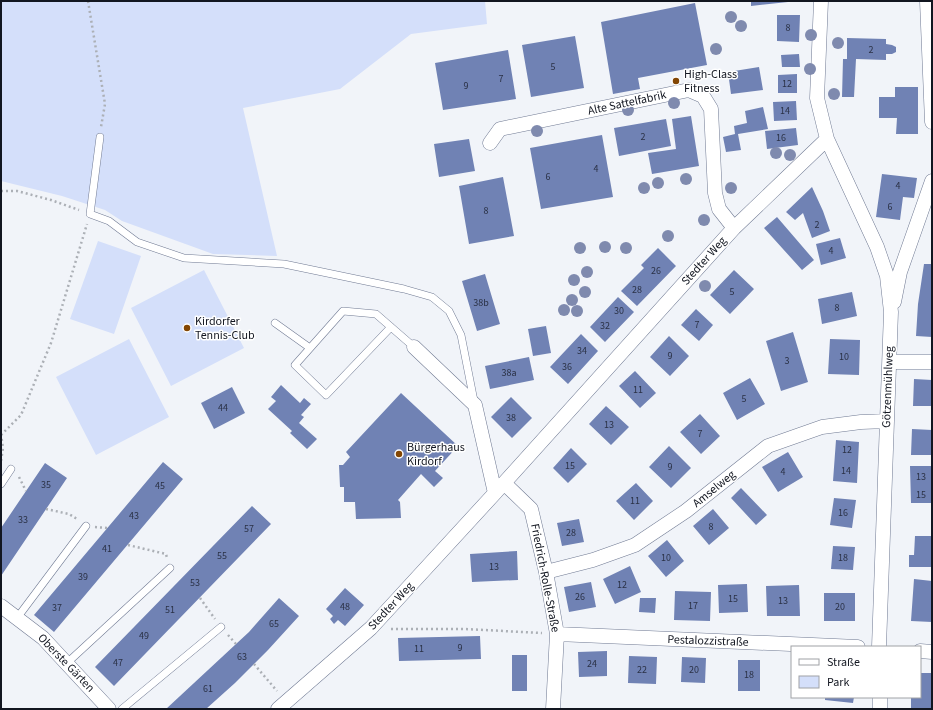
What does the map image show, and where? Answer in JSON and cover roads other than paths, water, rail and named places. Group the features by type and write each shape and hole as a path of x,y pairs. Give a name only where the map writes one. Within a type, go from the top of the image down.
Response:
{"street":[{"path":"821,1 816,98 827,139"},
{"path":"927,1 932,122"},
{"name":"Alte Sattelfabrik","path":"490,143 500,129 688,90 703,96 711,110 715,193 719,209 734,228"},
{"name":"Stedter Weg","path":"282,706 371,628 734,228 827,139"},
{"name":"Götzenmühlweg","path":"827,139 877,247 887,276 892,312 879,646"},
{"path":"892,312 900,272 932,181"},
{"path":"414,347 475,405 495,493"},
{"path":"890,362 932,362"},
{"name":"Amselweg","path":"546,572 593,560 635,545 686,511 768,446 822,427 861,422 887,421"},
{"name":"Friedrich-Rolle-Straße","path":"504,483 531,509 546,572 557,634 553,709"},
{"name":"Oberste Gärten","path":"1,606 43,638 109,709"},
{"name":"Pestalozzistraße","path":"557,634 835,646"},
{"path":"921,651 932,652"},
{"path":"880,698 880,709"}],"lane":[{"path":"100,137 90,214 109,221 137,242 184,258 284,264 404,289 432,298 449,311 461,334 475,405"},
{"path":"391,327 326,395 295,365 343,311 376,314 391,327 414,347"},
{"path":"275,323 310,348"},
{"path":"1,484 11,469"},
{"path":"17,618 86,526"},
{"path":"67,663 170,568"},
{"path":"122,709 221,628"}],"place":[{"name":"High-Class Fitness","path":"676,81"},
{"name":"Kirdorfer Tennis-Club","path":"187,328"},
{"name":"Bürgerhaus Kirdorf","path":"399,454"}]}
